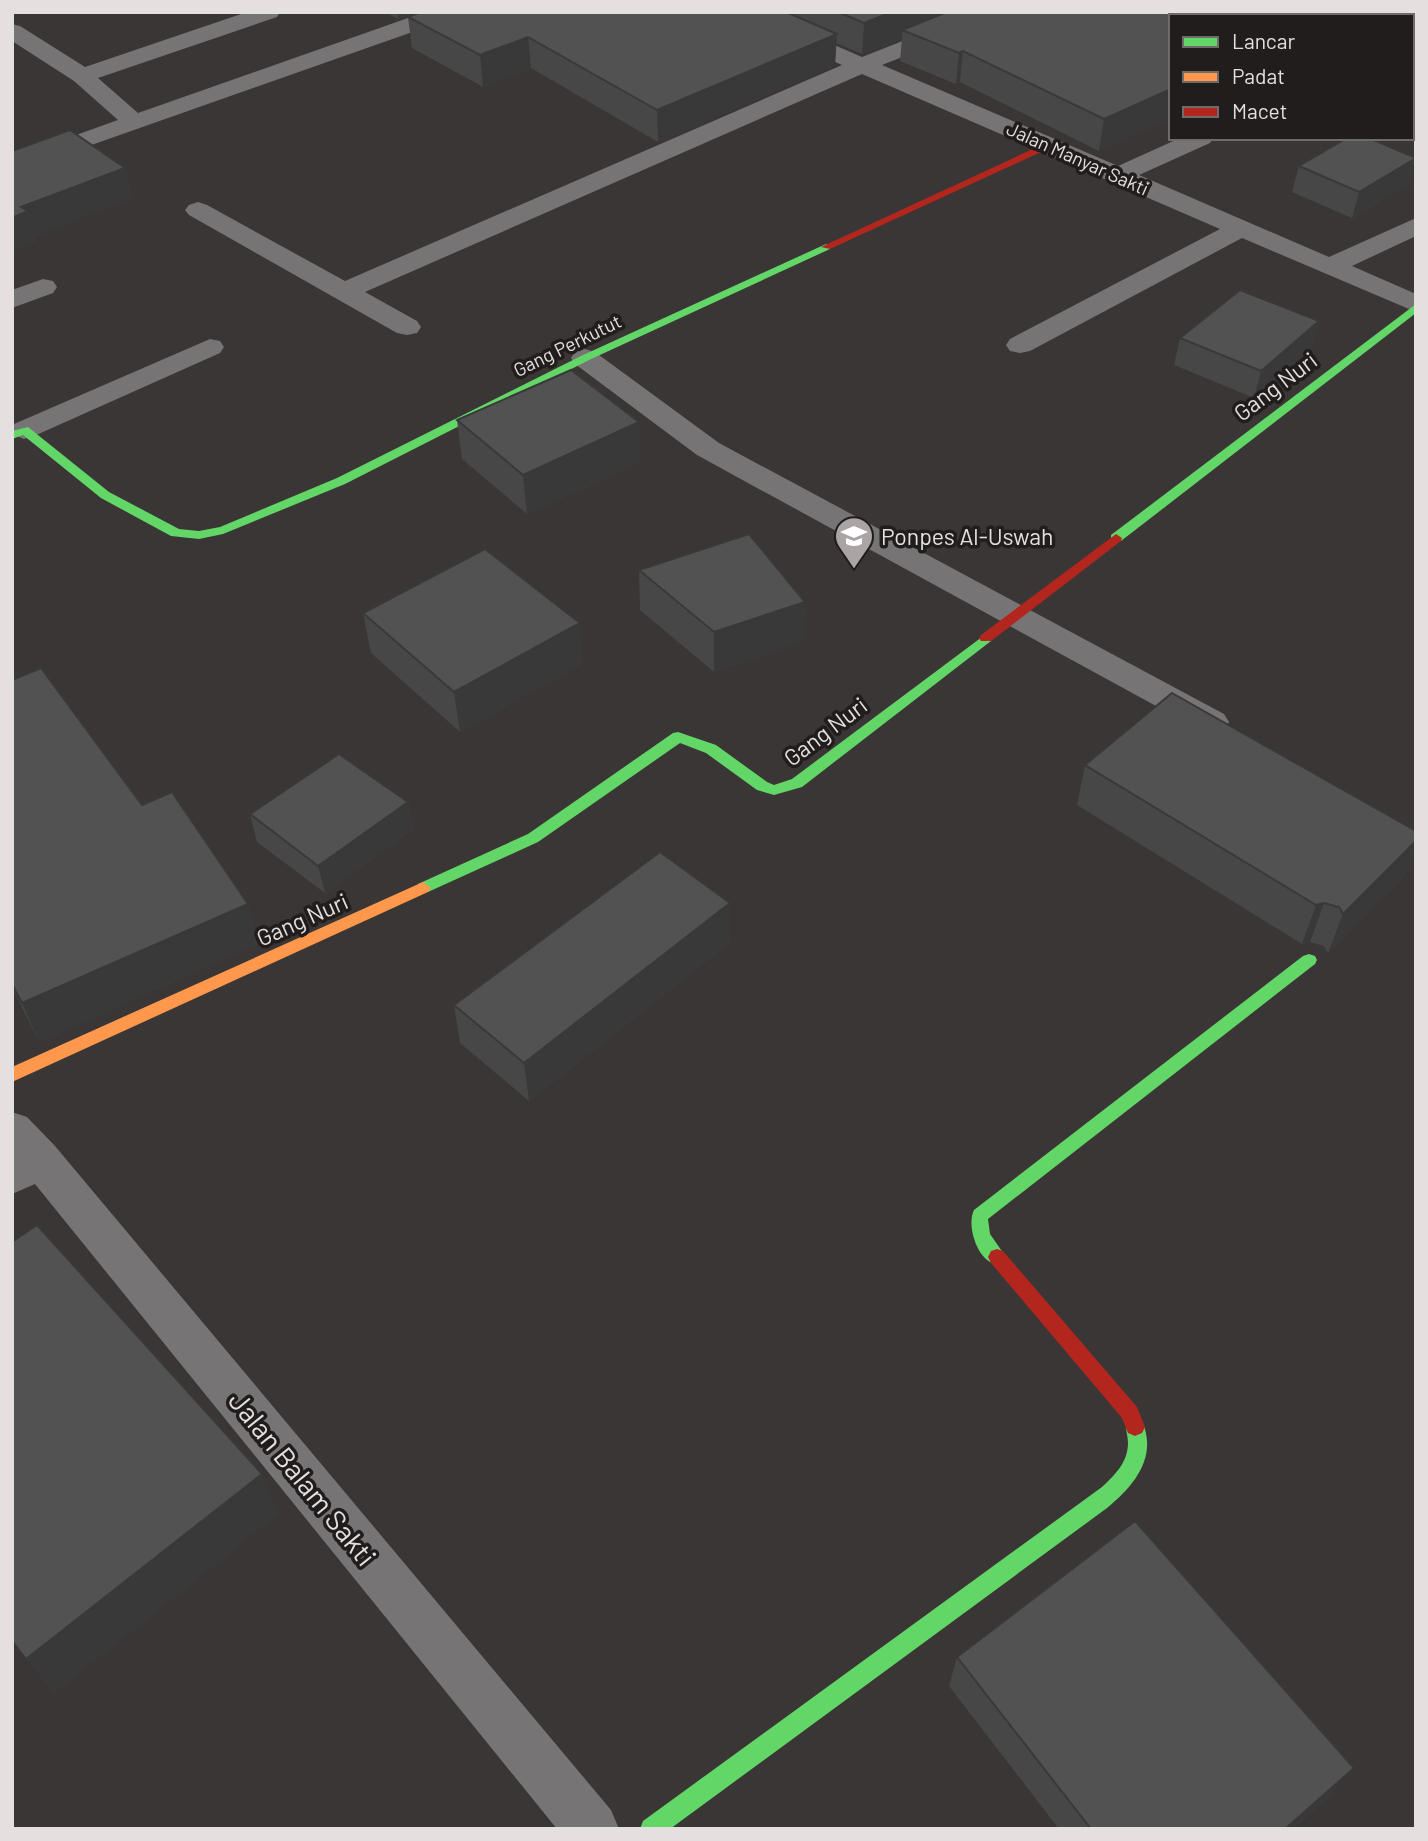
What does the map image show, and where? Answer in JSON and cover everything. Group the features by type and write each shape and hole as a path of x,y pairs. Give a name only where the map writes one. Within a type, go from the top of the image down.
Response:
{"street":[{"path":"82,76 269,12"},
{"path":"12,166 447,12"},
{"name":"Jalan Manyar Sakti","path":"739,12 1416,306"},
{"path":"342,292 862,65 996,12"},
{"path":"12,31 82,76 135,122"},
{"path":"1117,176 1197,140"},
{"name":"Gang Perkutut","path":"18,432 105,495 176,533 199,535 223,530 341,481 585,358 1048,145"},
{"path":"198,210 407,327"},
{"path":"1329,267 1416,226"},
{"path":"1020,345 1240,229"},
{"path":"12,300 43,287"},
{"name":"Gang Nuri","path":"12,1075 533,838 678,737 711,749 762,786 774,790 797,783 1416,306"},
{"path":"18,432 210,347"},
{"path":"585,358 708,449 1243,740"},
{"path":"651,1829 1094,1506 1123,1482 1139,1451 1137,1432 1130,1413 981,1238 978,1226 980,1214 1309,960"},
{"name":"Jalan Balam Sakti","path":"22,1155 593,1829"}],"building":[{"path":"421,12 786,12 837,34 657,110 528,37 480,55 408,17"},
{"path":"838,12 892,12 864,23"},
{"path":"947,12 1347,12 1169,14 1169,90 1104,119 963,51 959,53 902,30"},
{"path":"70,130 125,168 21,207 28,211 12,218 12,151"},
{"path":"1344,140 1374,140 1416,158 1359,192 1299,166"},
{"path":"1240,290 1319,321 1261,371 1180,338"},
{"path":"571,370 639,422 523,475 457,420"},
{"path":"749,534 805,602 714,632 639,570"},
{"path":"485,549 580,623 454,692 363,613"},
{"path":"41,668 142,805 172,792 248,904 22,1003 12,984 12,680"},
{"path":"1172,693 1416,831 1416,841 1343,914 1339,907 1324,903 1316,905 1085,765"},
{"path":"339,754 408,802 318,866 250,814"},
{"path":"660,852 730,903 524,1063 454,1005"},
{"path":"37,1225 262,1474 26,1659 12,1641 12,1242"},
{"path":"1135,1521 1354,1768 1285,1829 1091,1829 957,1657"}],"traffic: fast":[{"path":"12,435 24,430 105,495 176,533 199,535 223,530 341,481 585,358 826,247"},
{"path":"1116,538 1416,307"},
{"path":"423,888 533,838 678,737 711,749 762,786 774,790 797,783 986,638"},
{"path":"997,1257 980,1233 980,1215 1309,960"},
{"path":"651,1829 1100,1501 1131,1469 1138,1450 1135,1427"}],"traffic: slow":[{"path":"12,1075 423,888"}],"traffic: jam":[{"path":"826,247 1048,145"},
{"path":"986,638 1116,538"},
{"path":"997,1257 1130,1413 1135,1427"}],"place":[{"name":"Ponpes Al-Uswah","path":"854,570"}]}
